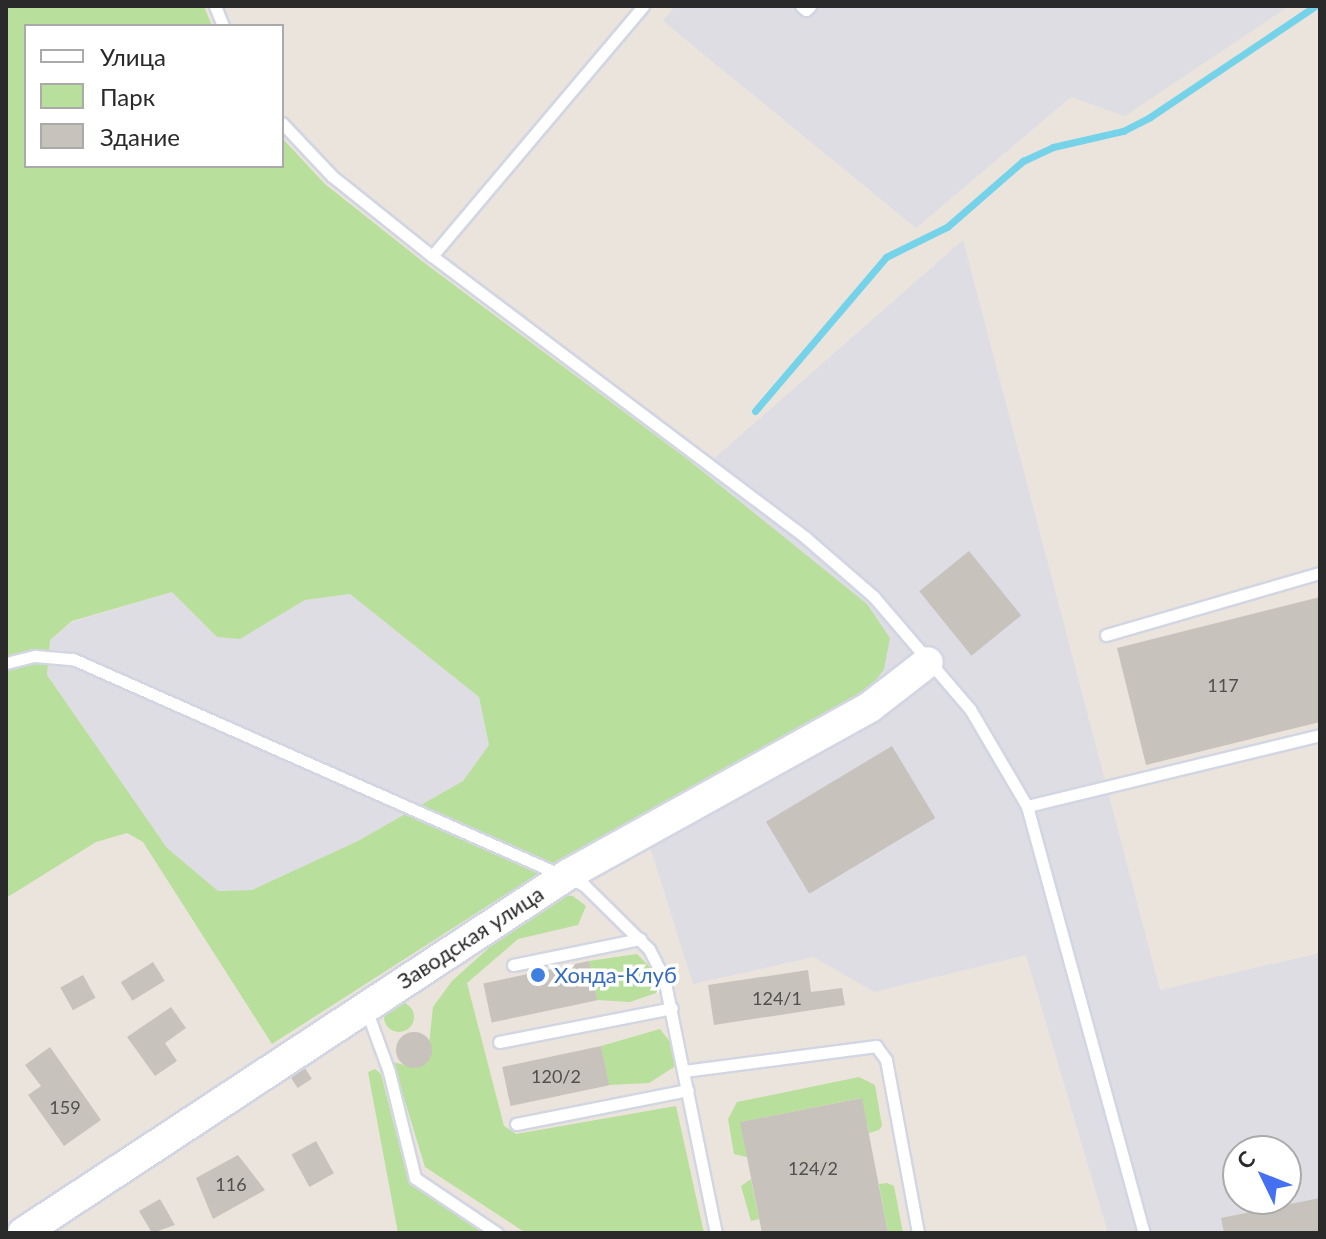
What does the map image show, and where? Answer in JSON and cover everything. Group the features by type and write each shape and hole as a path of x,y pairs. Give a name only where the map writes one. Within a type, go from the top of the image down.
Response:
{"street":[{"name":"Заводская улица","path":"23,1233 364,1005 569,874 870,707 928,662"}],"lane":[{"path":"432,256 643,6"},
{"path":"801,6 806,10 810,6"},
{"path":"284,125 332,176 432,256 806,538 874,597 970,709 1027,806 1144,1233"},
{"path":"1106,635 1320,573"},
{"path":"6,663 35,656 73,659 569,874 640,939 660,968 672,1008 716,1233"},
{"path":"1027,806 1320,735"},
{"path":"513,965 640,939"},
{"path":"364,1005 389,1072 415,1178 497,1233"},
{"path":"499,1042 672,1008"},
{"path":"684,1071 876,1046 886,1060 918,1233"},
{"path":"516,1124 688,1090"}],"shaded area":[{"path":"675,6 1289,6 1125,116 1071,97 916,228 663,21"},
{"path":"963,240 1160,990 1320,953 1320,1233 1108,1233 1026,955 874,992 814,957 693,984 608,713 650,515"},
{"path":"172,592 217,637 240,639 305,600 350,594 479,697 489,745 463,781 358,841 252,890 218,891 167,848 47,675 50,640 72,622"}],"green space":[{"path":"6,6 204,6 211,24 24,24 24,168 284,168 284,140 325,184 426,264 686,458 867,604 890,638 884,669 865,695 509,892 272,1044 143,842 127,833 96,842 6,898","holes":["172,592 217,637 240,639 305,600 350,594 479,697 489,745 463,781 358,841 252,890 218,891 167,848 47,675 50,640 72,621"]},
{"path":"558,895 573,896 586,906 578,925 518,939 467,983 504,1126 516,1134 676,1106 704,1233 526,1233 425,1167 393,1062 415,1068 427,1063 433,1007 452,981 511,928"},
{"path":"637,954 655,972 660,986 656,993 630,1002 597,1000 589,961"},
{"path":"399,1002 410,1006 414,1017 410,1028 399,1032 388,1028 384,1017 388,1006"},
{"path":"660,1029 674,1047 674,1067 649,1083 609,1085 601,1046"},
{"path":"375,1069 381,1074 409,1184 490,1233 398,1233 368,1072"},
{"path":"859,1077 875,1085 882,1126 879,1130 869,1133 861,1098 741,1122 747,1157 734,1154 728,1119 737,1102"},
{"path":"751,1179 759,1219 751,1221 741,1186"},
{"path":"879,1184 894,1186 903,1233 888,1233"}],"building":[{"path":"969,551 1021,616 971,656 919,591"},
{"path":"1320,597 1320,722 1146,765 1117,648"},
{"path":"892,746 935,818 809,894 766,822"},
{"path":"589,961 597,1000 492,1023 483,983"},
{"path":"153,962 165,981 132,1001 121,982"},
{"path":"808,970 811,992 842,988 845,1005 714,1025 708,985"},
{"path":"83,975 96,998 73,1010 60,988"},
{"path":"171,1007 186,1028 165,1043 177,1061 155,1076 127,1037"},
{"path":"414,1032 427,1037 432,1050 427,1063 414,1068 401,1063 396,1050 401,1037"},
{"path":"601,1046 609,1085 511,1106 502,1067"},
{"path":"50,1047 101,1120 64,1146 28,1095 41,1086 25,1065"},
{"path":"301,1062 312,1079 298,1088 287,1071"},
{"path":"862,1098 888,1233 762,1233 740,1122"},
{"path":"316,1141 334,1173 309,1187 292,1155"},
{"path":"238,1155 265,1190 213,1219 196,1178"},
{"path":"1320,1198 1320,1233 1224,1233 1221,1218 1236,1215 1302,1215 1302,1202"},
{"path":"160,1199 175,1225 152,1233 139,1211"}],"waterway":[{"path":"755,411 886,257 947,227 1023,161 1053,147 1123,131 1150,117 1315,6"}],"place":[{"name":"Хонда-Клуб","path":"538,975"}]}
